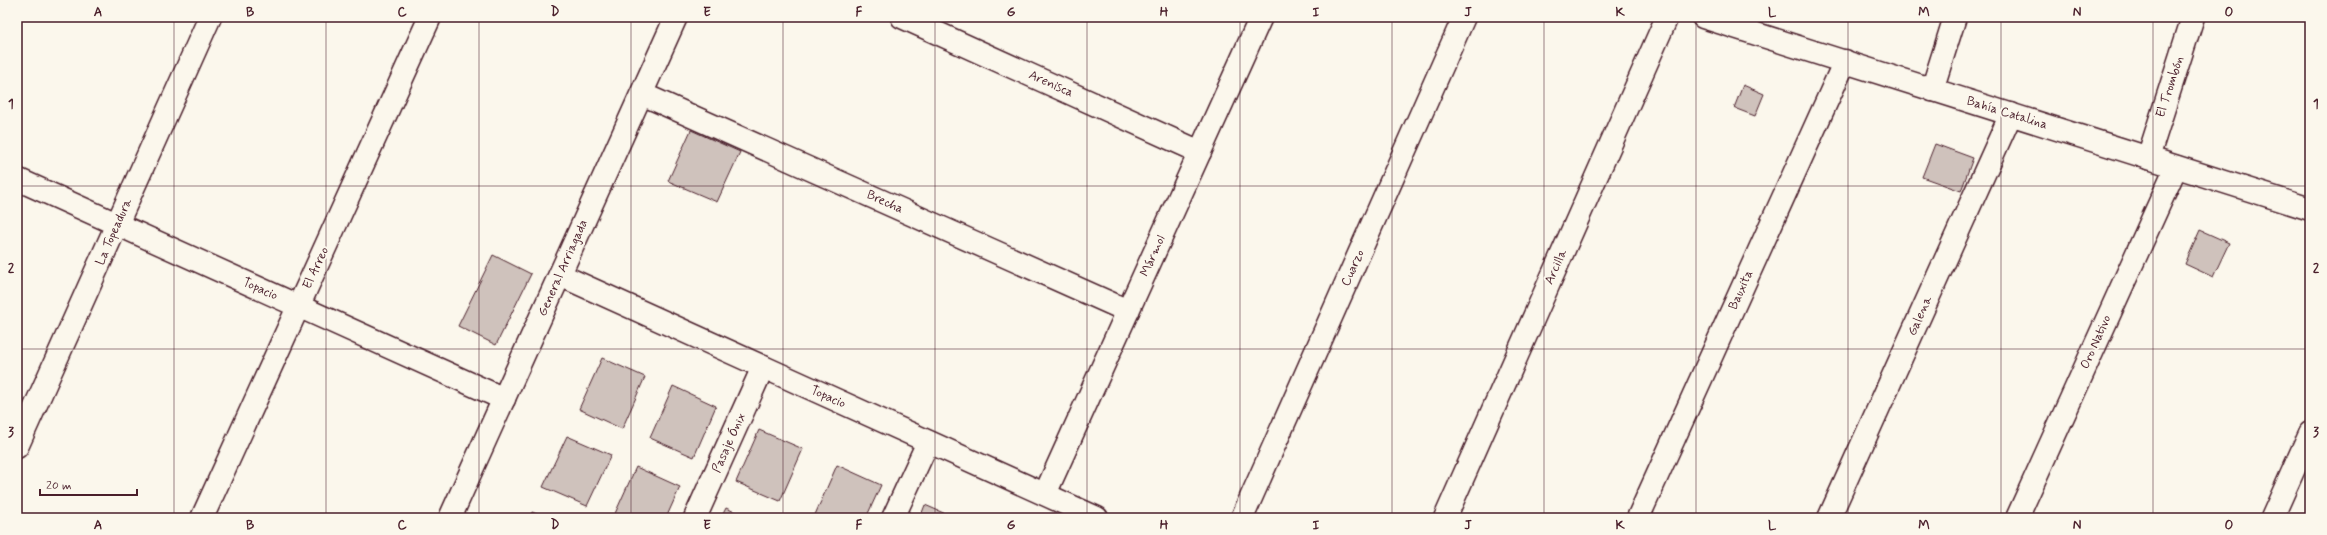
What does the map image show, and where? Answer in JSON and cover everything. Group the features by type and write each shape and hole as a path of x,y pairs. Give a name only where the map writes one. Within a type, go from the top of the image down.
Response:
{"street":[{"name":"La Topeadura","path":"17,447 210,17"},
{"name":"El Arreo","path":"202,518 430,17"},
{"name":"General Arriagada","path":"450,518 676,17"},
{"name":"Arenisca","path":"902,17 1200,152"},
{"name":"Mármol","path":"1045,494 1261,17"},
{"name":"Cuarzo","path":"1242,518 1464,17"},
{"name":"Arcilla","path":"1445,518 1667,17"},
{"path":"1932,90 1955,17"},
{"name":"El Trombón","path":"2148,158 2193,17"},
{"name":"Bahía Catalina","path":"1708,18 2310,209"},
{"name":"Bauxita","path":"1638,518 1844,61"},
{"name":"Brecha","path":"642,94 1128,311"},
{"name":"Galena","path":"1829,518 2011,114"},
{"name":"Oro Nativo","path":"2017,518 2176,167"},
{"name":"Topacio","path":"17,179 504,399"},
{"name":"Topacio","path":"560,275 1045,494 1094,518"},
{"name":"Pasaje Ónix","path":"696,518 763,367"},
{"path":"2272,518 2310,433"},
{"path":"893,518 928,442"}],"building":[{"path":"1743,85 1764,94 1755,116 1734,108"},
{"path":"691,130 740,152 717,202 668,181"},
{"path":"1935,144 1973,158 1961,191 1922,177"},
{"path":"2200,230 2229,243 2213,277 2185,264"},
{"path":"493,255 531,274 496,345 458,326"},
{"path":"602,358 645,377 622,429 579,409"},
{"path":"673,386 716,406 694,457 650,438"},
{"path":"759,430 803,449 780,501 736,482"},
{"path":"567,436 611,455 587,506 543,487"},
{"path":"837,465 881,485 866,518 814,517"},
{"path":"636,467 680,487 666,518 613,518"},
{"path":"925,505 955,518 920,518"},
{"path":"726,508 748,518 721,518"},
{"path":"532,512 546,518 530,518"}]}
